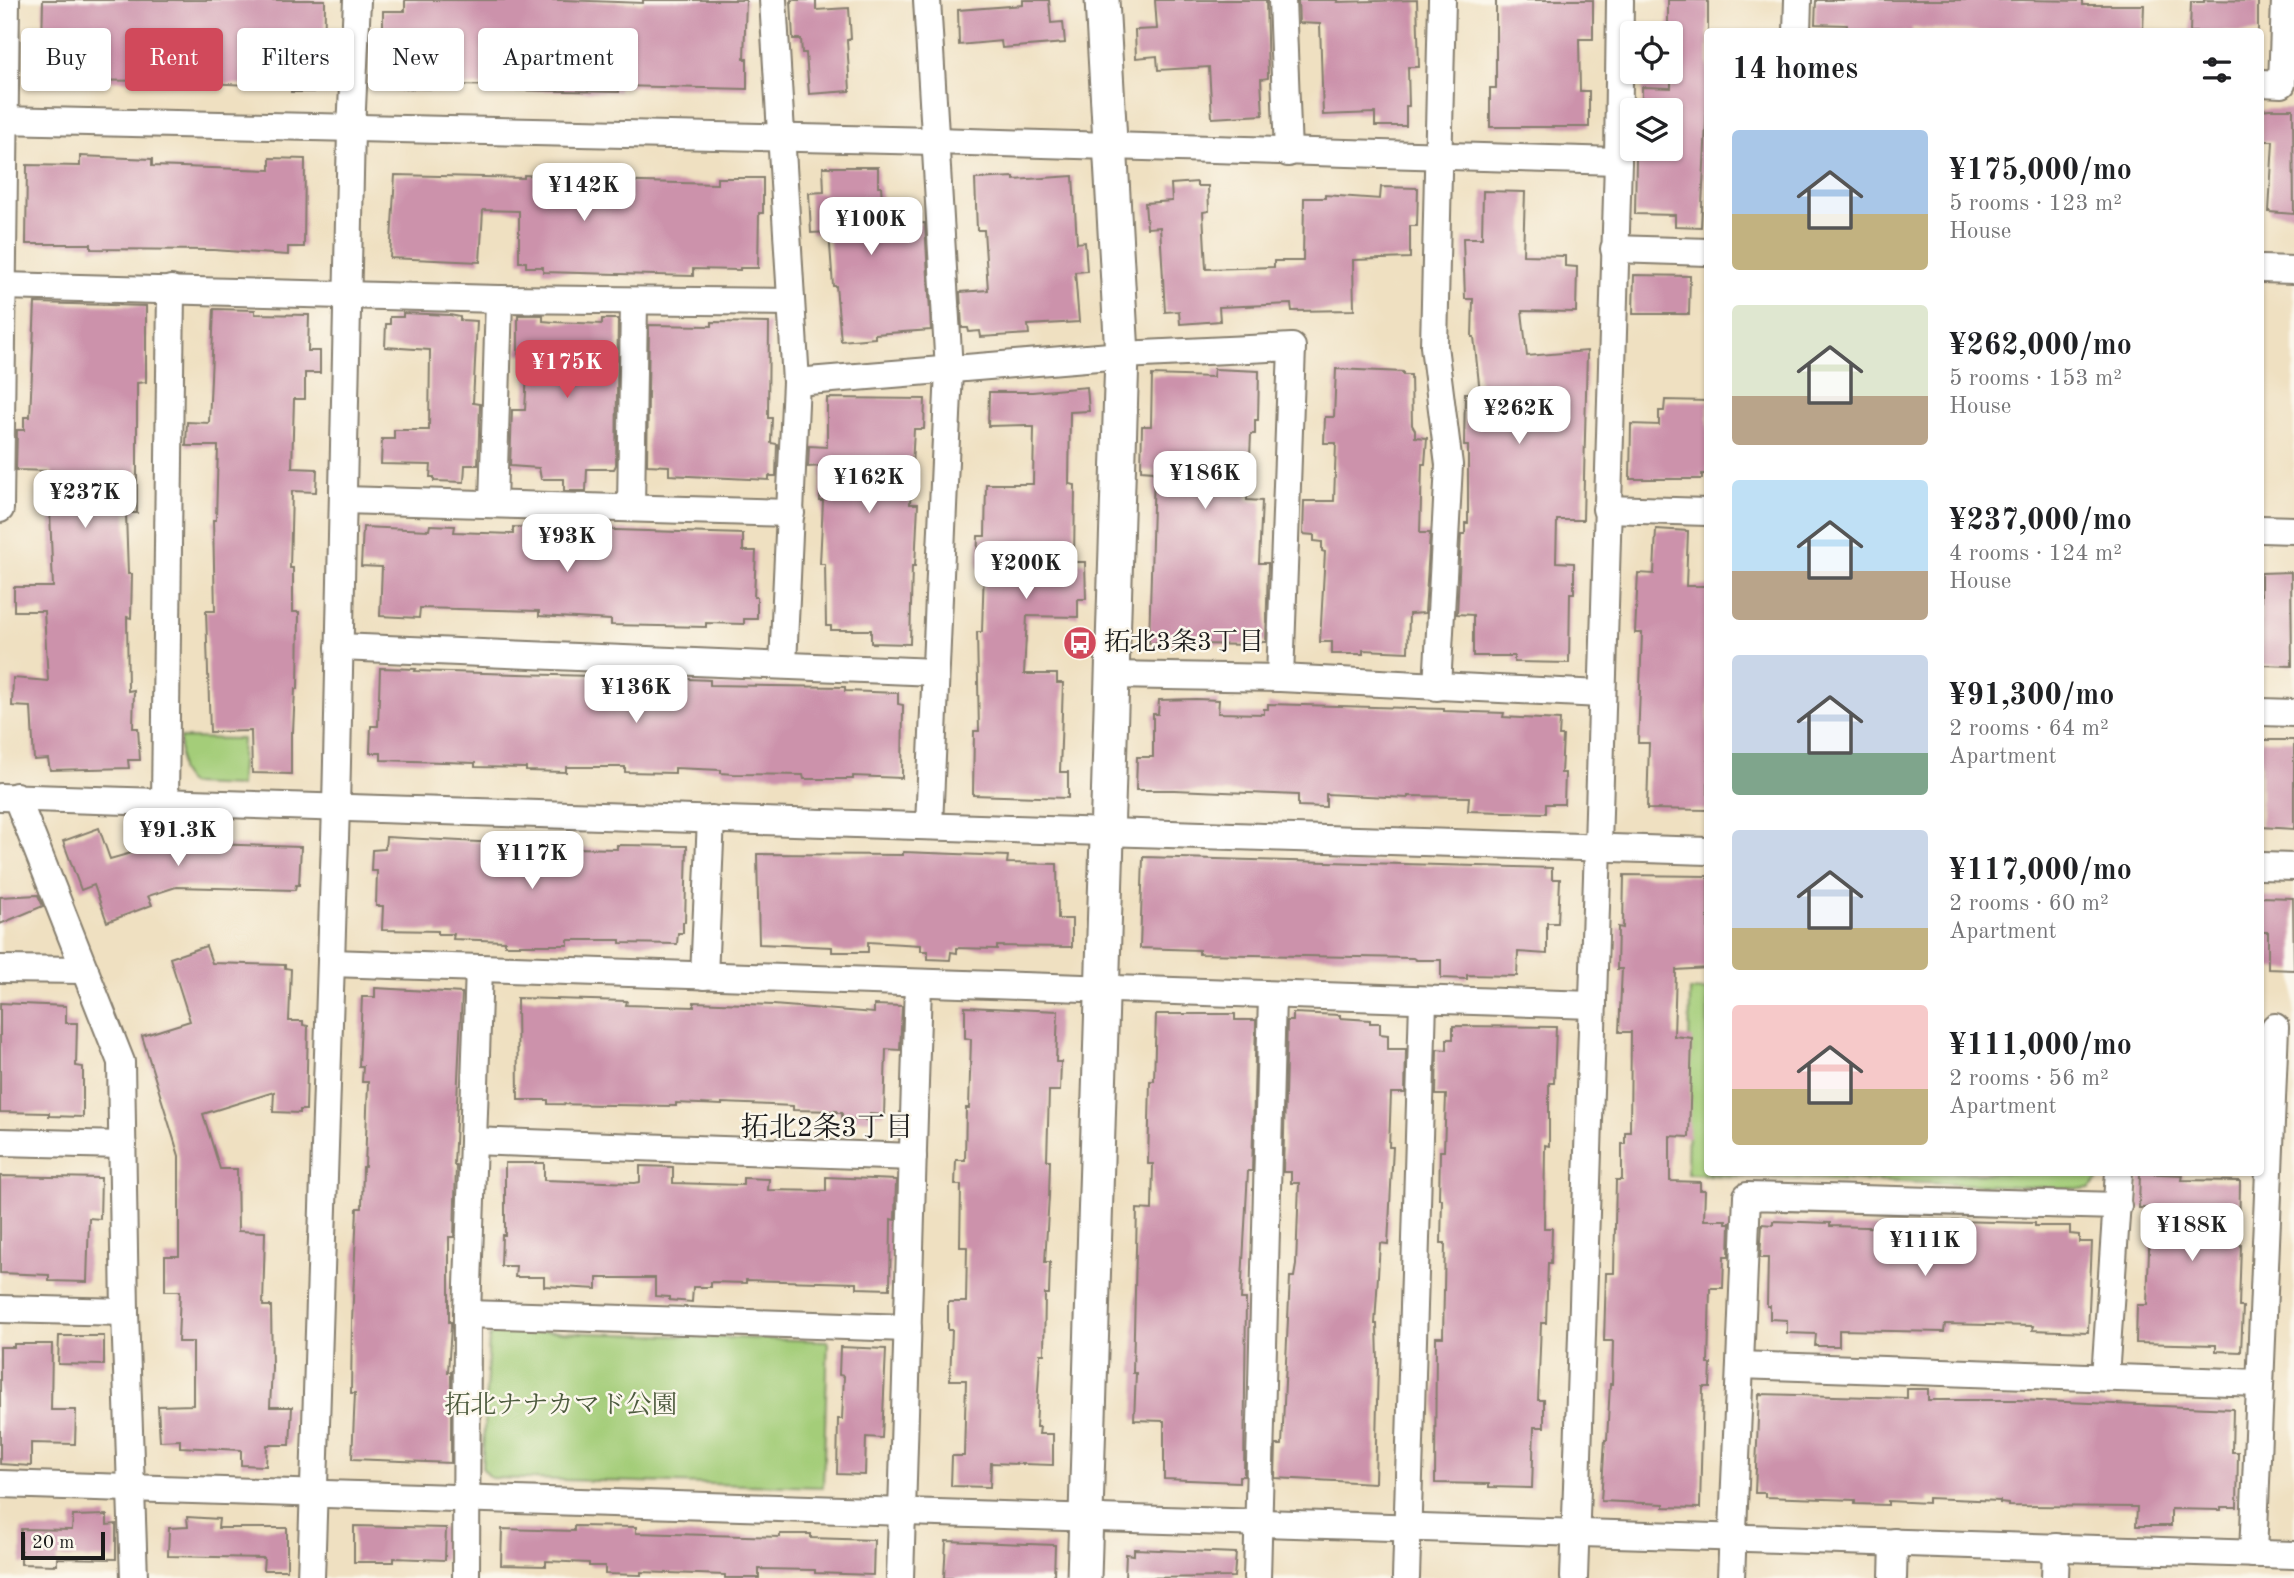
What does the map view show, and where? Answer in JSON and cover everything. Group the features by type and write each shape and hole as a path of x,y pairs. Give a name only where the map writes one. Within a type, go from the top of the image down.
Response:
{"street":[{"path":"0,509 6,0"},
{"path":"311,1578 336,807 351,130 358,0"},
{"path":"773,0 796,382 783,664"},
{"path":"927,0 949,370 929,825"},
{"path":"1084,1578 1122,355 1102,0"},
{"path":"1282,0 1288,153"},
{"path":"1437,687 1449,465 1434,346 1442,0"},
{"path":"1573,1578 1598,846 1618,161 1620,0"},
{"path":"1797,28 1798,0"},
{"path":"2264,83 2283,83 2285,0"},
{"path":"3,120 351,130 781,137 1618,161"},
{"path":"1614,249 1704,252"},
{"path":"2264,269 2294,270"},
{"path":"2,286 499,299 791,302"},
{"path":"165,801 172,289"},
{"path":"493,503 499,299"},
{"path":"631,508 634,301"},
{"path":"796,382 1122,355 1292,347 1280,678"},
{"path":"342,500 791,513"},
{"path":"1606,509 1704,512"},
{"path":"2264,529 2294,530"},
{"path":"339,647 935,672"},
{"path":"1112,675 1280,678 1601,694"},
{"path":"2264,712 2294,713"},
{"path":"134,1578 125,1312 121,1062 85,970 8,797 1704,851"},
{"path":"704,976 711,819"},
{"path":"2264,866 2294,867"},
{"path":"331,963 1593,1005"},
{"path":"466,1578 467,1314 480,968"},
{"path":"0,969 85,970"},
{"path":"900,1578 918,984"},
{"path":"1257,1578 1272,996"},
{"path":"1406,1578 1423,1001"},
{"path":"2253,1554 2277,1027"},
{"path":"473,1140 914,1157"},
{"path":"0,1142 123,1145"},
{"path":"2105,1377 2119,1176"},
{"path":"1731,1578 1747,1196 2118,1206"},
{"path":"0,1309 125,1312"},
{"path":"467,1314 908,1328"},
{"path":"1740,1365 2260,1383"},
{"path":"0,1484 2294,1555"},
{"path":"1893,1578 1894,1542"},
{"path":"2054,1578 2056,1547"}],"green space":[{"path":"180,738 242,739 240,786 189,784 180,771"},
{"path":"1690,990 1704,991 1704,1175 1687,1174"},
{"path":"1741,1176 2099,1176 2089,1189"},
{"name":"拓北ナナカマド公園","path":"496,1330 828,1341 823,1487 491,1478 482,1468 489,1337"}],"building":[{"path":"43,0 325,0 325,28 237,28 237,84 223,84 223,28 125,28 125,81 111,81 111,28 42,28"},
{"path":"405,0 643,3 643,0 746,0 744,59 747,59 747,89 638,86 638,28 478,28 478,85 464,85 464,28 383,28 383,11 405,11"},
{"path":"791,0 816,0 816,10 849,8 851,39 847,40 850,91 809,94 806,53 802,53 801,39 793,39"},
{"path":"1023,0 1049,0 1051,23 1063,22 1065,43 1002,48 1001,41 959,45 958,10 1023,5"},
{"path":"1155,0 1266,0 1268,78 1261,79 1263,115 1212,118 1209,67 1158,70 1157,56 1136,58 1135,30 1157,29"},
{"path":"1298,0 1417,0 1419,67 1408,67 1409,106 1406,106 1406,126 1375,126 1375,113 1323,115 1320,24 1299,23"},
{"path":"1496,0 1593,0 1593,39 1579,39 1580,91 1589,91 1589,127 1490,127 1490,88 1496,88"},
{"path":"1668,0 1708,0 1708,28 1704,28 1701,227 1675,226 1675,215 1635,214 1636,161 1683,161 1683,98 1642,98 1642,87 1671,88 1671,84 1683,84 1683,21 1668,21"},
{"path":"1816,0 2026,0 2083,1 2083,5 2144,5 2143,28 1847,28 1847,25 1815,24"},
{"path":"2258,1 2258,28 2190,28 2191,2"},
{"path":"2293,109 2294,214 2269,212 2273,141 2264,141 2264,110"},
{"path":"80,156 152,159 152,166 270,170 270,158 305,159 304,247 288,247 288,255 214,250 91,249 91,244 26,244 27,165 80,166"},
{"path":"823,167 878,167 884,226 925,223 931,330 875,334 875,338 841,341 829,232 811,233 809,193 824,192"},
{"path":"395,175 524,178 524,175 568,177 568,180 717,184 717,178 763,178 758,268 693,269 693,276 543,272 543,267 526,267 526,262 519,262 519,211 483,210 480,262 390,258"},
{"path":"1073,176 1077,243 1085,242 1087,271 1075,272 1079,322 1028,325 1029,334 981,337 980,331 969,332 968,328 962,328 960,292 988,290 984,230 977,230 975,179 1014,177 1014,180"},
{"path":"1197,182 1197,186 1208,186 1209,211 1203,212 1206,269 1274,267 1274,261 1303,261 1304,198 1325,198 1325,195 1380,199 1381,187 1418,188 1417,226 1410,226 1410,258 1353,260 1354,310 1292,311 1291,304 1219,307 1220,321 1180,324 1179,311 1165,312 1160,227 1147,228 1145,203 1172,201 1171,184"},
{"path":"1483,191 1525,192 1523,255 1565,256 1565,266 1577,267 1576,312 1522,311 1527,356 1587,351 1583,520 1557,520 1556,562 1574,563 1574,593 1570,593 1569,663 1514,662 1514,656 1473,656 1473,615 1457,614 1461,534 1465,534 1465,523 1468,523 1468,446 1464,446 1465,393 1480,393 1472,337 1473,299 1465,299 1463,238 1482,238"},
{"path":"1634,275 1690,276 1689,314 1633,314"},
{"path":"35,303 146,306 146,382 137,383 137,513 126,513 128,574 132,574 131,618 127,617 128,691 134,690 133,728 138,728 140,760 128,760 129,768 50,770 48,759 34,760 31,707 12,706 13,678 48,681 44,611 14,611 14,587 53,587 50,512 54,512 52,471 16,470 17,430 24,430 24,417 30,417"},
{"path":"214,309 255,310 255,314 309,315 308,351 320,351 320,373 305,373 305,399 294,399 292,468 317,469 316,492 292,491 290,568 293,568 293,612 299,612 298,689 295,689 291,732 291,774 252,773 251,731 210,732 206,611 215,611 213,520 216,520 218,446 186,446 187,422 209,423"},
{"path":"403,313 450,315 460,317 460,320 477,321 473,403 480,404 478,465 465,465 464,482 434,481 434,477 430,477 431,465 381,464 382,439 394,439 394,430 429,430 430,350 385,347 386,324 390,324 390,317 403,317"},
{"path":"518,315 543,315 543,321 602,324 602,319 618,319 616,465 614,469 587,469 586,491 564,491 564,479 541,479 539,468 510,466 512,410 525,410 528,354 518,354"},
{"path":"712,322 769,323 768,418 772,418 771,443 777,444 776,476 769,476 769,480 669,475 669,466 647,465 649,325 712,326"},
{"path":"1214,369 1259,371 1258,420 1255,420 1255,434 1251,434 1250,457 1247,456 1247,500 1262,501 1259,563 1268,563 1266,642 1249,642 1249,645 1149,643 1154,471 1141,470 1142,426 1151,426 1152,375 1213,377"},
{"path":"1336,369 1403,372 1403,375 1411,375 1412,425 1415,437 1427,438 1425,464 1422,464 1420,533 1430,533 1425,613 1409,614 1408,652 1363,650 1363,654 1332,654 1332,642 1320,642 1325,552 1322,551 1322,542 1314,541 1314,535 1303,534 1304,501 1334,501 1336,443 1324,443 1325,417 1334,417"},
{"path":"1087,387 1089,411 1070,412 1069,484 1075,485 1074,562 1085,562 1086,599 1078,599 1078,617 1027,616 1024,674 1057,674 1057,683 1063,683 1060,772 1068,772 1068,798 973,795 974,731 979,731 977,632 982,632 984,568 977,568 978,536 985,536 986,484 1033,484 1034,427 988,426 989,392 1032,392"},
{"path":"827,398 925,399 924,429 914,429 910,504 918,504 915,566 912,566 910,644 871,643 871,630 831,630 831,626 826,626 825,564 820,564 822,466 808,467 809,446 827,447"},
{"path":"1665,400 1704,401 1702,479 1630,479 1631,424 1659,425 1659,411 1664,411"},
{"path":"584,523 584,529 743,534 743,551 756,551 754,597 757,597 757,619 744,619 744,624 706,623 706,627 611,625 611,620 539,616 539,611 420,608 419,618 380,616 382,567 361,566 363,527 429,530 430,525 455,526 454,532 513,534 513,527 546,528 546,524"},
{"path":"1656,529 1688,531 1686,586 1704,586 1704,810 1647,809 1649,743 1638,743 1642,633 1635,633 1638,573 1654,574"},
{"path":"2291,572 2292,666 2264,665 2264,573"},
{"path":"380,668 710,680 710,685 845,687 845,691 898,693 898,704 903,705 902,778 853,776 853,779 804,779 803,775 733,774 721,773 721,770 675,768 675,773 625,772 625,767 566,767 566,772 526,771 526,768 475,767 475,763 381,760 381,753 370,753 371,726 378,726"},
{"path":"1159,700 1219,700 1218,713 1264,714 1268,704 1444,709 1504,713 1503,717 1560,720 1559,736 1563,736 1561,773 1565,773 1564,804 1546,804 1546,813 1468,811 1469,797 1408,798 1326,794 1326,807 1298,806 1298,795 1136,790 1137,757 1153,757 1153,714 1158,714"},
{"path":"2264,740 2294,740 2294,829 2264,827"},
{"path":"178,822 210,823 210,844 301,847 299,885 296,885 295,890 176,887 148,896 152,905 107,922 94,885 81,890 63,841 99,828 110,859 177,840"},
{"path":"386,837 497,843 497,838 518,838 518,841 572,844 571,848 617,849 617,845 687,846 683,933 678,933 677,944 568,940 568,945 505,945 505,941 453,939 454,934 438,934 438,931 382,930 383,906 376,906 377,871 371,871 372,850 385,849"},
{"path":"903,852 1008,856 1007,863 1057,864 1058,919 1072,919 1072,947 957,948 957,953 951,952 950,960 928,959 928,951 921,951 921,945 868,942 868,952 832,952 832,947 759,944 757,854 903,855"},
{"path":"1143,857 1552,868 1552,879 1560,879 1558,923 1547,923 1547,954 1518,952 1517,976 1467,975 1467,979 1441,978 1441,960 1199,954 1199,950 1140,948"},
{"path":"1624,875 1704,876 1704,968 1676,970 1674,1036 1692,1038 1689,1137 1670,1136 1670,1181 1700,1182 1700,1190 1705,1190 1704,1220 1726,1220 1726,1223 1730,1223 1729,1256 1724,1256 1723,1288 1710,1288 1710,1387 1703,1387 1700,1508 1601,1501 1612,1384 1613,1341 1604,1341 1606,1273 1614,1273 1616,1180 1622,1180 1622,1144 1625,1144 1625,1132 1630,1132 1631,1032 1619,1032 1622,969 1617,969 1618,927 1623,928"},
{"path":"38,895 43,906 0,924 0,897"},
{"path":"2264,897 2293,898 2294,970 2268,969 2268,932 2264,932"},
{"path":"206,946 212,963 285,965 285,968 291,969 289,1021 303,1021 303,1025 308,1026 306,1110 300,1110 300,1113 273,1112 274,1092 203,1114 220,1169 237,1169 238,1231 265,1232 263,1306 271,1306 270,1407 292,1407 290,1445 267,1445 266,1466 241,1465 241,1450 180,1447 180,1440 160,1441 158,1406 193,1405 193,1342 178,1342 180,1291 165,1291 165,1256 179,1256 179,1156 142,1036 190,1021 170,958"},
{"path":"375,988 462,993 454,1165 454,1237 449,1237 451,1327 448,1372 451,1372 451,1463 352,1459 355,1393 351,1393 352,1322 357,1208 362,1208 365,1167 368,1082 362,1082 363,1066 359,1066 362,997 375,997"},
{"path":"517,998 627,1001 626,1005 694,1007 694,1002 773,1005 874,1013 874,1005 902,1006 900,1050 886,1049 884,1115 870,1114 870,1120 842,1119 842,1113 837,1111 793,1110 793,1106 722,1103 676,1103 676,1106 548,1104 548,1100 518,1100"},
{"path":"0,1003 66,1006 66,1023 77,1023 76,1066 83,1067 83,1117 0,1112"},
{"path":"965,1007 1058,1011 1056,1062 1061,1062 1060,1091 1049,1091 1047,1160 1050,1160 1045,1262 1050,1262 1049,1294 1045,1294 1044,1354 1040,1354 1036,1427 1040,1427 1039,1434 1053,1434 1053,1465 991,1463 990,1487 951,1486 952,1456 964,1456 966,1380 950,1380 952,1330 948,1330 948,1302 966,1302 967,1247 960,1247 961,1185 955,1185 956,1160 965,1160 966,1108 969,1108 971,1039 965,1038"},
{"path":"1293,1013 1340,1015 1340,1018 1380,1023 1380,1034 1388,1035 1388,1049 1406,1049 1405,1093 1391,1093 1389,1147 1393,1147 1388,1244 1380,1243 1375,1324 1378,1362 1375,1483 1275,1478 1276,1445 1282,1445 1290,1277 1294,1277 1296,1265 1299,1183 1291,1183 1291,1172 1283,1172 1287,1021 1293,1021"},
{"path":"1156,1014 1235,1014 1235,1020 1256,1020 1252,1171 1248,1171 1241,1299 1246,1299 1244,1476 1239,1476 1239,1482 1164,1479 1164,1421 1134,1420 1137,1209 1152,1210 1153,1164 1148,1164 1150,1081 1154,1081"},
{"path":"1453,1026 1556,1027 1554,1083 1549,1083 1549,1146 1545,1145 1544,1228 1552,1228 1546,1323 1541,1323 1538,1400 1544,1400 1544,1427 1534,1427 1532,1488 1435,1483 1436,1337 1443,1337 1445,1243 1441,1243 1440,1151 1444,1151 1446,1095 1436,1095 1437,1049 1447,1050 1447,1039 1453,1039"},
{"path":"505,1163 544,1163 544,1180 635,1183 640,1182 640,1166 673,1167 673,1183 743,1185 743,1178 769,1179 768,1190 826,1191 826,1177 896,1180 895,1220 891,1219 890,1289 857,1288 857,1283 746,1280 746,1283 711,1282 711,1287 693,1287 692,1302 655,1296 655,1278 597,1278 597,1289 544,1286 544,1277 515,1277 516,1266 501,1266 502,1235 505,1235"},
{"path":"0,1176 101,1178 100,1219 89,1218 87,1282 49,1281 49,1275 0,1273"},
{"path":"2140,1176 2183,1176 2182,1180 2240,1181 2239,1307 2243,1307 2241,1352 2216,1351 2216,1345 2136,1343 2137,1305 2147,1305 2149,1250 2149,1208 2139,1208"},
{"path":"1773,1221 1901,1228 1901,1231 1953,1232 1953,1221 2070,1226 2070,1234 2079,1235 2079,1242 2092,1242 2088,1332 2032,1330 2033,1326 1945,1324 1944,1332 1839,1330 1839,1346 1815,1346 1816,1334 1787,1333 1787,1320 1770,1319 1770,1306 1767,1306 1768,1258 1760,1258 1762,1224 1773,1225"},
{"path":"59,1336 104,1336 104,1365 58,1364"},
{"path":"14,1344 52,1344 51,1410 76,1410 75,1444 31,1443 31,1466 0,1464 0,1347 14,1347"},
{"path":"840,1347 886,1349 882,1438 866,1437 865,1475 837,1474 838,1419 842,1419 844,1376 839,1375"},
{"path":"1907,1389 1928,1389 1928,1400 2017,1400 2233,1409 2232,1452 2238,1452 2237,1507 2221,1507 2221,1510 2171,1509 2171,1526 2136,1526 2137,1507 2008,1506 2000,1501 1928,1498 1928,1503 1888,1501 1888,1505 1855,1504 1855,1500 1765,1497 1765,1493 1755,1493 1759,1394 1907,1398"},
{"path":"107,1515 107,1525 116,1524 116,1559 57,1558 57,1565 21,1564 21,1529 72,1530 73,1516"},
{"path":"187,1517 219,1519 218,1528 287,1528 287,1570 263,1570 264,1558 168,1556 169,1528 188,1527"},
{"path":"354,1526 446,1528 445,1560 394,1558 394,1562 354,1562"},
{"path":"574,1526 636,1527 636,1533 780,1537 780,1534 811,1534 811,1538 874,1540 873,1575 759,1569 759,1578 725,1578 725,1575 641,1572 641,1575 605,1574 605,1566 589,1566 589,1563 546,1561 546,1566 501,1565 502,1529 574,1531"},
{"path":"946,1541 1055,1545 1054,1578 944,1578"},
{"path":"1134,1549 1236,1553 1234,1577 1125,1578 1126,1554 1134,1555"}],"place":[{"name":"拓北3条3丁目","path":"1080,643"}],"district":[{"name":"拓北2条3丁目","path":"827,1129"}]}
